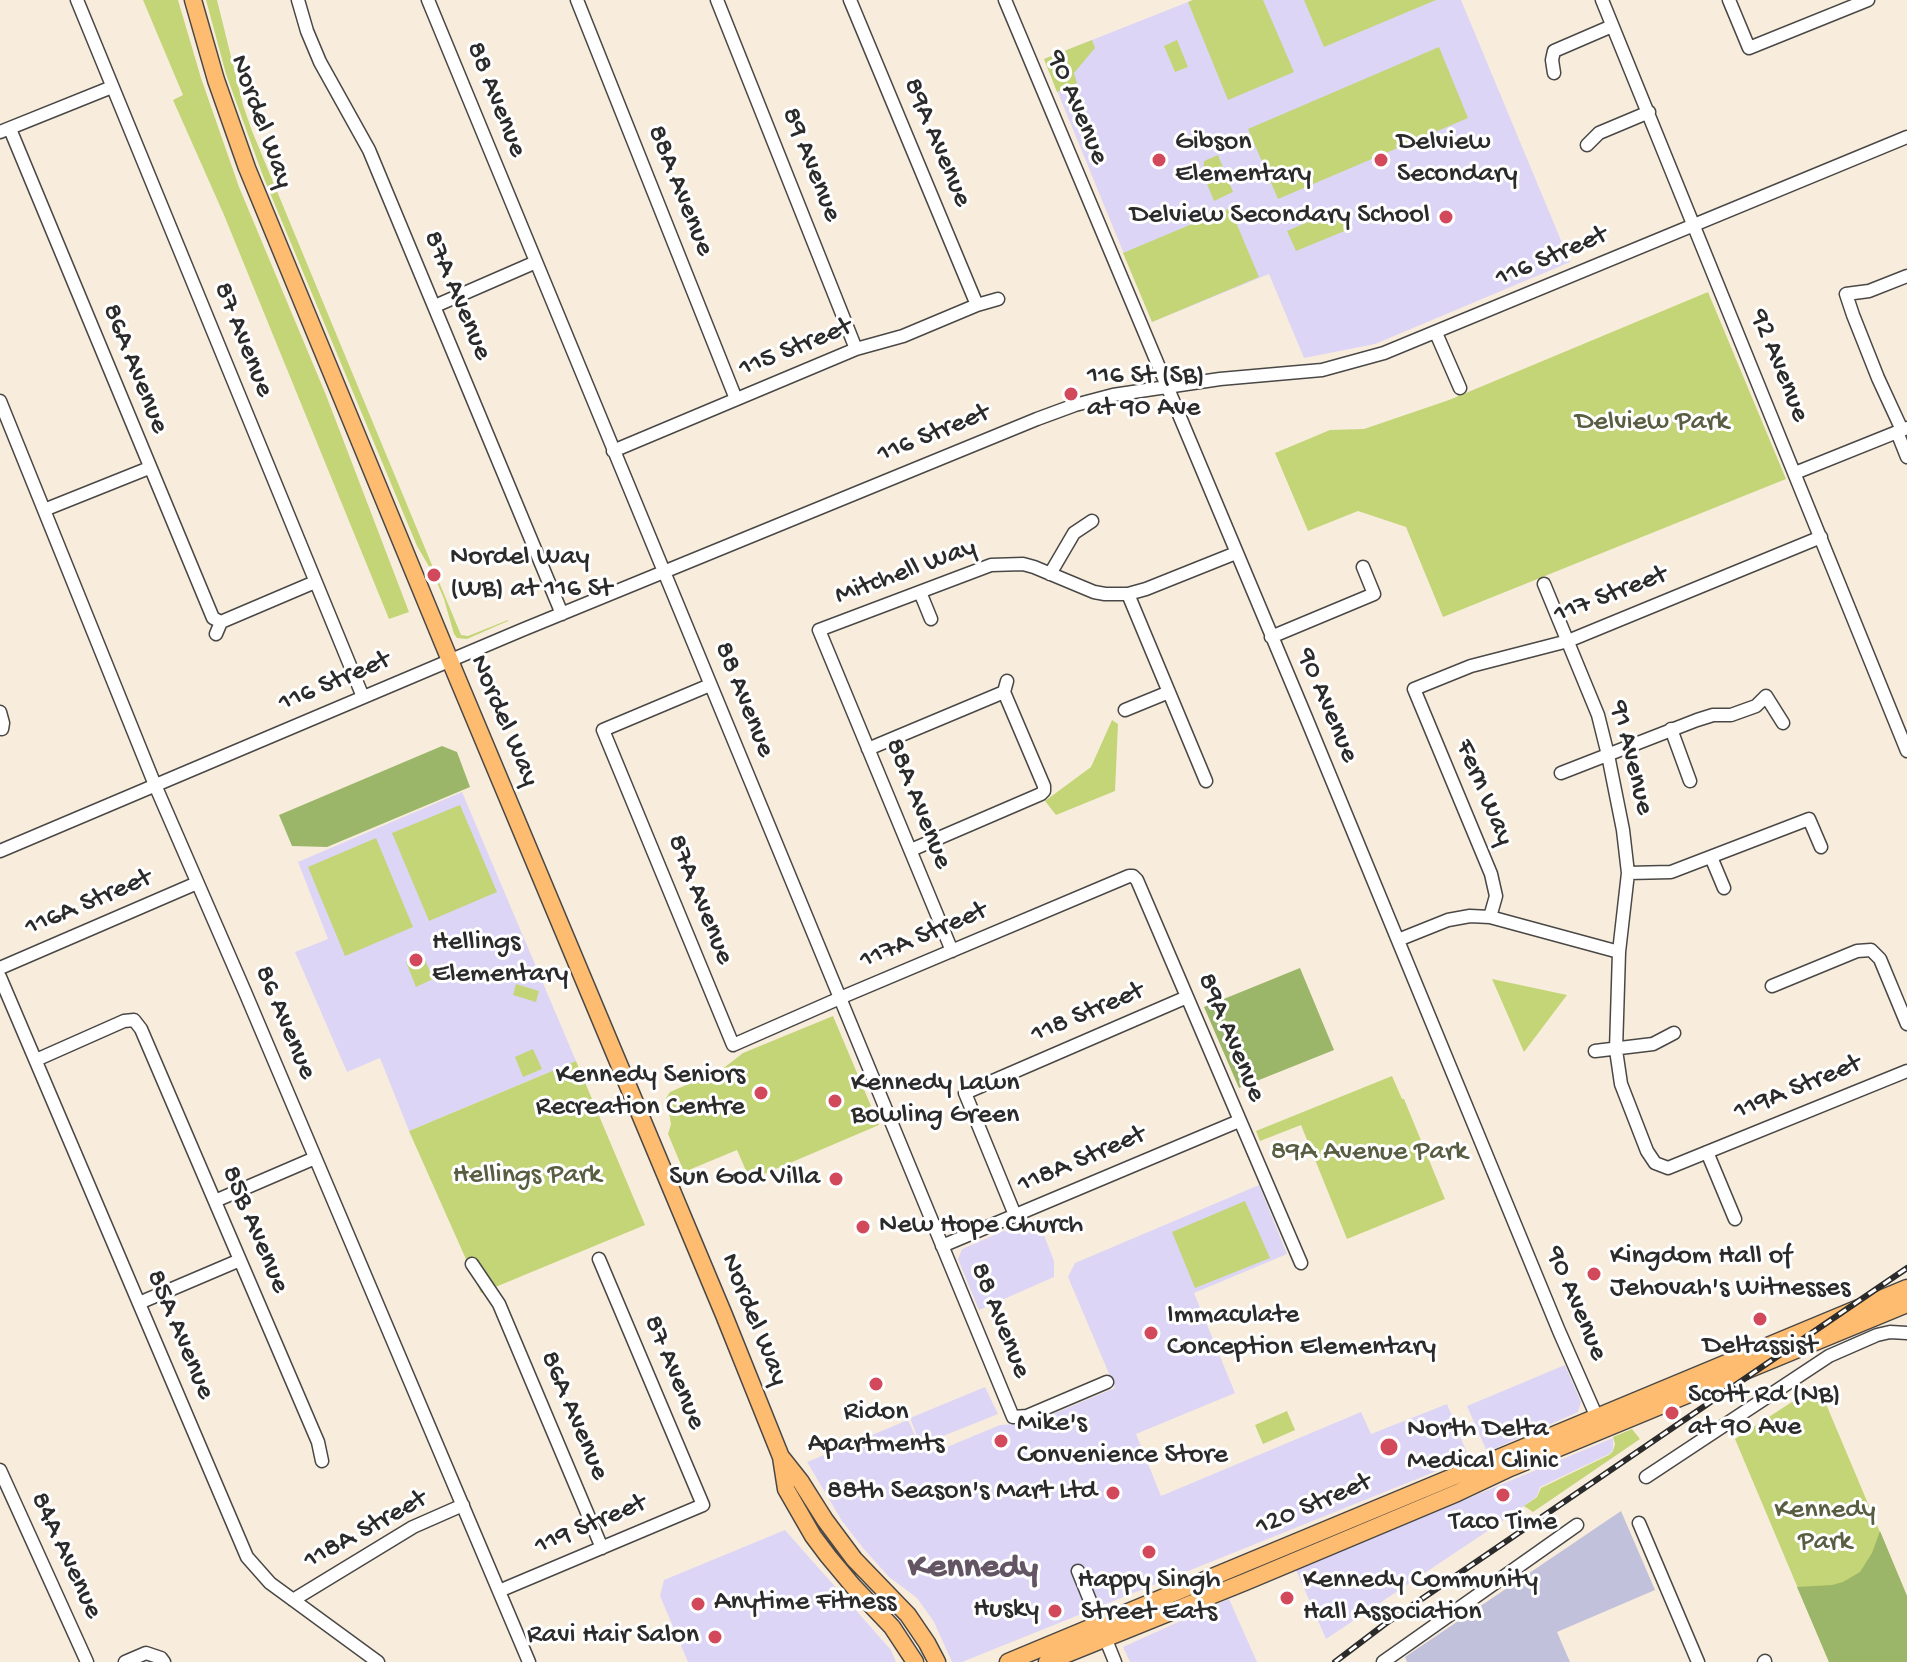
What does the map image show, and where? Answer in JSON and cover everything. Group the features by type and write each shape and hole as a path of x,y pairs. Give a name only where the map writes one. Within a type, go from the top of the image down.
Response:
{"main road":[{"name":"Nordel Way","path":"193,0 216,80 247,168 724,1315 781,1457 786,1489 813,1536 839,1571 892,1627 915,1662"},
{"name":"120 Street","path":"1008,1662 1289,1563 1738,1358 1907,1288"},
{"name":"120 Street","path":"1047,1662 1102,1631 1356,1517 1720,1381 1907,1304"},
{"path":"1720,1381 1727,1371 1735,1367 1738,1358"},
{"name":"Nordel Way","path":"781,1457 854,1559 913,1622 937,1662"},
{"path":"1289,1563 1290,1552 1342,1530 1356,1517"}],"street":[{"name":"87 Avenue","path":"77,0 363,697"},
{"name":"87A Avenue","path":"298,0 320,62 369,150 562,614"},
{"name":"88 Avenue","path":"428,0 1013,1417 1027,1416 1107,1382"},
{"name":"88A Avenue","path":"577,0 736,399"},
{"name":"89 Avenue","path":"717,0 856,349"},
{"name":"89A Avenue","path":"850,0 977,305"},
{"name":"90 Avenue","path":"1005,0 1599,1424"},
{"name":"92 Avenue","path":"1602,0 1821,537 1901,718 1907,751"},
{"path":"1729,0 1749,48 1847,4 1868,0"},
{"path":"1554,73 1554,51 1612,26"},
{"path":"5,131 112,87"},
{"path":"1587,145 1599,133 1649,112"},
{"name":"86A Avenue","path":"5,131 218,628 315,582"},
{"name":"116 Street","path":"0,851 562,614 1050,414 1113,395 1166,386 1322,370 1384,353 1907,137"},
{"path":"435,306 536,262"},
{"path":"1907,276 1869,291 1846,294 1902,430 1907,457"},
{"name":"115 Street","path":"613,451 856,349 903,336 998,299"},
{"path":"1436,333 1460,388"},
{"name":"86 Avenue","path":"0,401 155,785 529,1662"},
{"path":"1795,473 1902,430"},
{"path":"44,510 149,468"},
{"path":"1050,574 1074,533 1092,521"},
{"name":"117 Street","path":"1414,689 1471,666 1568,641 1821,537"},
{"name":"Mitchell Way","path":"819,630 976,570 1001,564 1034,567 1094,592 1128,594 1236,553"},
{"path":"1271,637 1374,594 1363,567"},
{"name":"91 Avenue","path":"1544,584 1598,715 1623,830 1628,873 1619,952 1616,1050 1621,1084 1647,1151 1655,1163 1668,1168"},
{"path":"920,592 931,619"},
{"path":"1128,594 1206,781"},
{"name":"88A Avenue","path":"819,630 952,951"},
{"name":"87A Avenue","path":"710,685 603,730 733,1045"},
{"path":"868,749 1006,686 1044,791 911,850"},
{"name":"Fern Way","path":"1414,689 1491,874 1496,896 1490,917"},
{"path":"1125,710 1169,692"},
{"path":"1561,773 1671,729 1713,715 1731,715 1756,706 1766,696 1783,723"},
{"path":"0,712 5,731"},
{"path":"1671,729 1690,781"},
{"path":"1628,873 1671,872 1809,819 1821,847"},
{"path":"1711,857 1724,888"},
{"name":"89A Avenue","path":"1133,876 1301,1263"},
{"name":"117A Street","path":"733,1045 1133,876"},
{"name":"116A Street","path":"0,968 197,883"},
{"path":"1398,940 1448,920 1470,916 1490,917 1619,952"},
{"path":"1772,986 1857,951 1871,950 1880,959 1907,1024"},
{"name":"85A Avenue","path":"0,977 247,1557 270,1583 378,1662"},
{"name":"118 Street","path":"1015,1215 965,1093 1187,997"},
{"name":"85B Avenue","path":"36,1060 124,1021 134,1020 141,1029 318,1442 322,1461"},
{"path":"1595,1051 1653,1044 1674,1033"},
{"name":"119A Street","path":"1668,1168 1907,1071"},
{"name":"118A Street","path":"942,1246 1239,1121"},
{"name":"119A Street","path":"1707,1152 1735,1219"},
{"path":"215,1201 315,1158"},
{"name":"87 Avenue","path":"599,1259 703,1505"},
{"path":"139,1303 240,1260"},
{"name":"86A Avenue","path":"472,1264 499,1304 602,1548"},
{"path":"1646,1477 1829,1356 1877,1335 1907,1333"},
{"name":"84A Avenue","path":"0,1470 87,1662"},
{"name":"118A Street","path":"293,1600 413,1527 463,1505"},
{"name":"119 Street","path":"499,1591 703,1505"},
{"path":"1639,1523 1698,1662"},
{"path":"1383,1662 1577,1525"},
{"path":"1078,1571 1115,1662"},
{"path":"125,1662 146,1653 164,1662"}],"shaded area":[{"name":"Delview Secondary","path":"1193,0 1461,0 1570,262 1375,344 1304,358 1269,274 1152,322 1044,59"},
{"name":"Hellings Elementary","path":"462,792 576,1061 409,1131 380,1058 347,1072 295,952 328,939 298,862"},
{"path":"1259,1185 1287,1254 1194,1293 1235,1393 1136,1434 1161,1496 1361,1412 1371,1434 1447,1404 1469,1458 962,1662 952,1662 934,1622 917,1598 889,1577 863,1548 842,1521 807,1462 908,1420 918,1442 935,1452 1000,1425 1031,1423 1115,1388 1068,1277 1075,1263"},
{"path":"1031,1219 1040,1225 1054,1261 1054,1277 979,1310 958,1259 962,1249"},
{"path":"1565,1365 1581,1402 1578,1412 1487,1452 1467,1406"},
{"path":"985,1387 998,1414 928,1442 919,1441 910,1418"},
{"path":"1613,1438 1613,1450 1609,1454 1540,1487 1537,1496 1519,1510 1326,1639 1296,1570"},
{"path":"1621,1511 1655,1590 1557,1632 1570,1662 1407,1662 1405,1657"},
{"path":"785,1530 891,1650 896,1662 688,1662 660,1596 664,1580"},
{"path":"1229,1599 1257,1662 1130,1662 1123,1647"}],"green space":[{"path":"143,0 178,0 239,187 326,395 409,612 389,619 224,215 173,100 183,95"},
{"path":"206,0 217,0 252,131 461,635 468,636 508,621 467,639 457,638 454,634 434,575 417,546 263,176 226,74"},
{"path":"1263,0 1294,72 1228,100 1188,2"},
{"path":"1304,0 1436,0 1324,47"},
{"path":"1092,40 1095,48 1074,73 1077,83 1057,92 1044,59"},
{"path":"1177,40 1188,67 1175,72 1164,46"},
{"path":"1439,47 1468,118 1278,199 1248,129"},
{"path":"1218,155 1233,192 1214,201 1203,174 1204,161"},
{"path":"1230,208 1259,277 1152,322 1123,253"},
{"path":"1338,209 1347,230 1296,251 1287,231"},
{"name":"Delview Park","path":"1708,292 1786,479 1443,617 1406,527 1358,511 1308,531 1275,453 1330,430 1364,429 1449,400"},
{"path":"1112,720 1118,724 1115,791 1056,815 1045,801 1091,767"},
{"path":"442,746 457,752 470,787 327,847 292,846 279,815"},
{"path":"460,805 497,892 429,921 392,833"},
{"path":"376,838 413,927 345,956 308,867"},
{"path":"423,955 433,979 416,987 406,962"},
{"path":"1300,968 1334,1050 1239,1088 1204,1007"},
{"path":"1492,979 1567,995 1524,1052"},
{"path":"516,984 539,991 536,1002 513,995"},
{"path":"833,1016 879,1125 750,1180 737,1150 684,1172 668,1134 671,1124 666,1098 670,1092 721,1070 743,1053"},
{"path":"533,1049 542,1069 523,1077 515,1057"},
{"name":"Hellings Park","path":"576,1061 645,1225 481,1293 409,1131"},
{"name":"89A Avenue Park","path":"1392,1076 1445,1199 1347,1239 1301,1125 1260,1141 1256,1131"},
{"path":"1245,1201 1270,1258 1195,1288 1172,1232"},
{"name":"Kennedy Park","path":"1818,1385 1907,1596 1907,1662 1829,1662 1735,1439"},
{"path":"1287,1411 1295,1430 1263,1444 1255,1425"},
{"path":"1632,1429 1640,1439 1533,1512 1524,1506 1537,1497 1541,1488 1609,1455 1615,1444 1613,1437"},
{"path":"1880,1531 1907,1596 1907,1662 1829,1662 1797,1587 1832,1585 1860,1572 1872,1553"}],"railway":[{"path":"1335,1662 1385,1624 1907,1268"}],"place":[{"name":"Gibson Elementary","path":"1159,160"},
{"name":"Delview Secondary","path":"1381,160"},
{"name":"Delview Secondary School","path":"1446,217"},
{"name":"116 St (SB) at 90 Ave","path":"1071,394"},
{"name":"Nordel Way (WB) at 116 St","path":"434,575"},
{"name":"Hellings Elementary","path":"416,960"},
{"name":"Kennedy Seniors Recreation Centre","path":"761,1093"},
{"name":"Kennedy Lawn Bowling Green","path":"835,1101"},
{"name":"Sun God Villa","path":"836,1179"},
{"name":"New Hope Church","path":"863,1227"},
{"name":"Kingdom Hall of Jehovah's Witnesses","path":"1594,1274"},
{"name":"Deltassist","path":"1760,1319"},
{"name":"Immaculate Conception Elementary","path":"1151,1333"},
{"name":"Ridon Apartments","path":"876,1384"},
{"name":"Scott Rd (NB) at 90 Ave","path":"1672,1413"},
{"name":"Mike's Convenience Store","path":"1001,1441"},
{"name":"North Delta Medical Clinic","path":"1389,1447"},
{"name":"88th Season's Mart Ltd","path":"1113,1493"},
{"name":"Taco Time","path":"1503,1495"},
{"name":"Happy Singh Street Eats","path":"1149,1552"},
{"name":"Kennedy Community Hall Association","path":"1287,1598"},
{"name":"Anytime Fitness","path":"698,1604"},
{"name":"Husky","path":"1055,1611"},
{"name":"Ravi Hair Salon","path":"715,1637"}],"district":[{"name":"Kennedy","path":"973,1569"}]}
